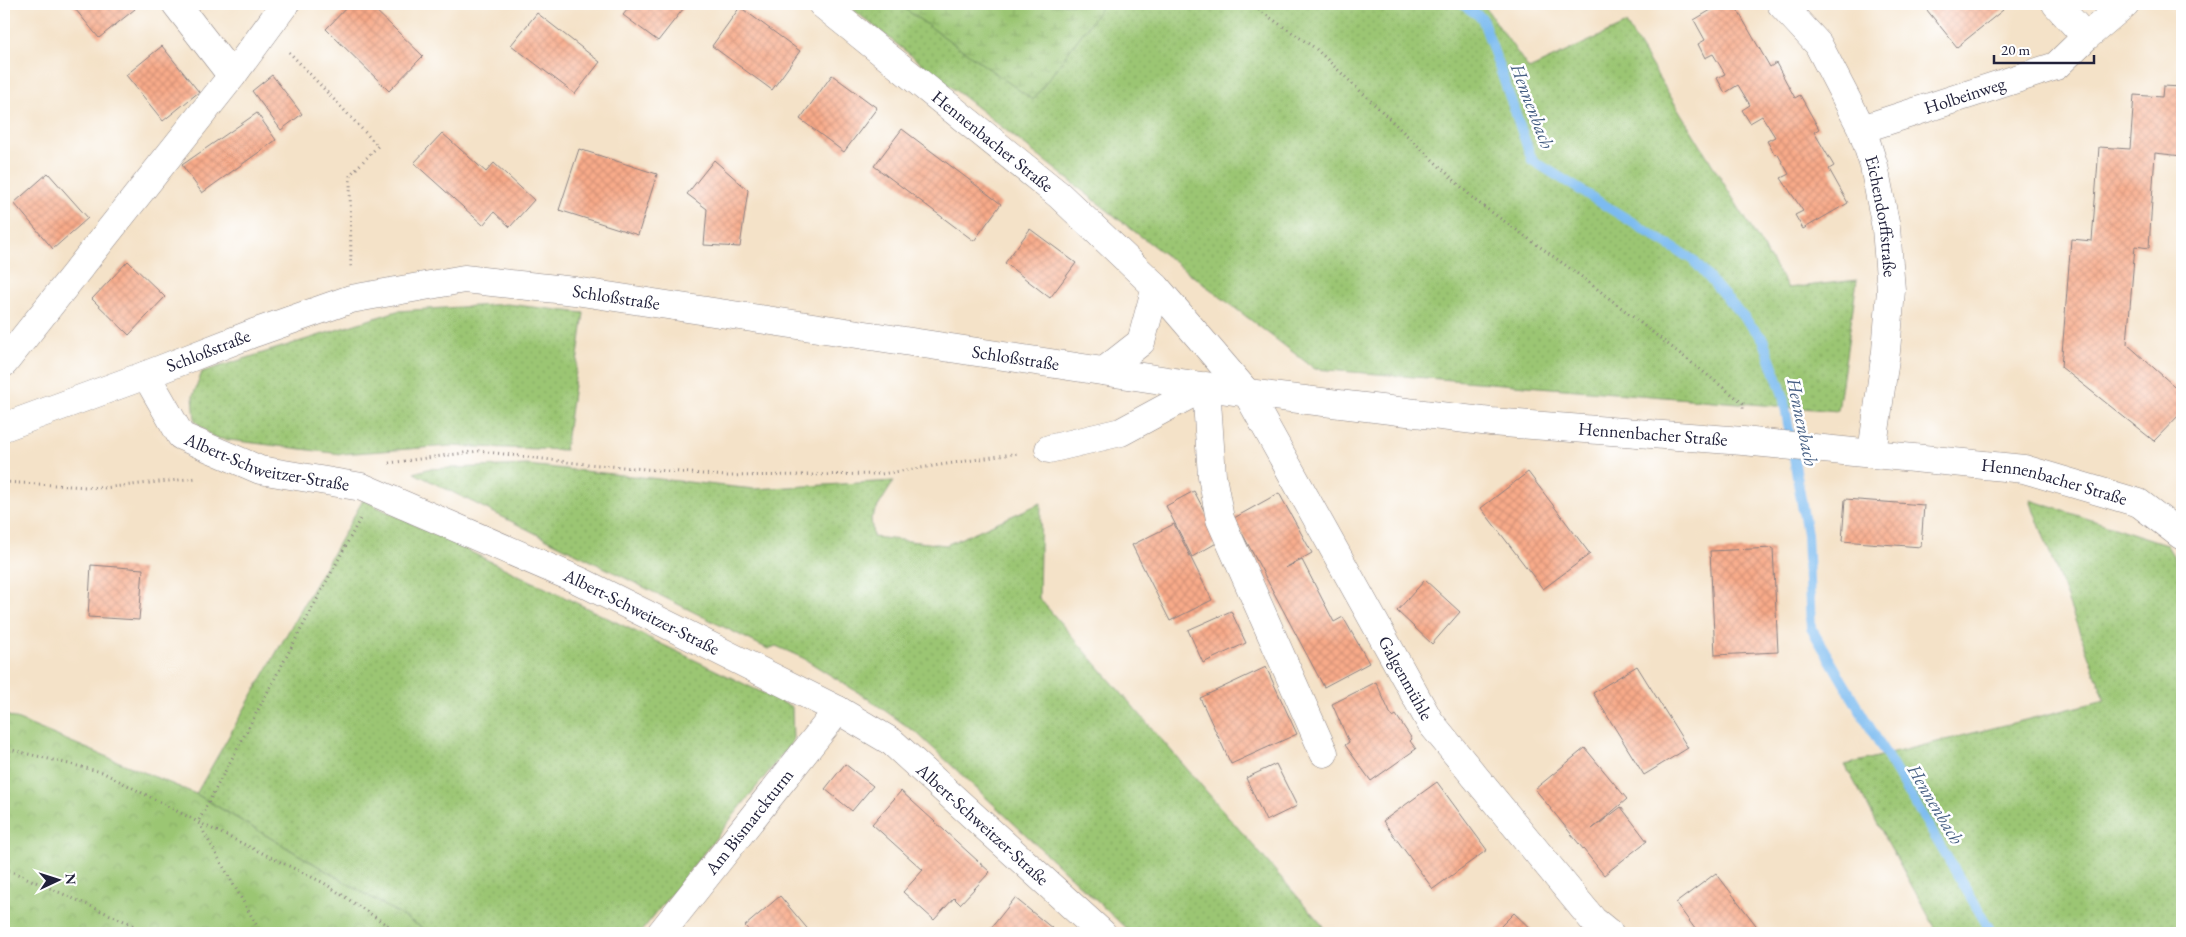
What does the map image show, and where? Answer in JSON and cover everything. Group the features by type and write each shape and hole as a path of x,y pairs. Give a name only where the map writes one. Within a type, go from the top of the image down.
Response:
{"street":[{"path":"176,4 232,76"},
{"path":"4,362 232,76 285,4"},
{"name":"Hennenbacher Straße","path":"822,4 1059,195 1156,287 1247,393 1491,422 1743,441 2024,469 2138,503 2182,536"},
{"name":"Eichendorffstraße","path":"1781,4 1818,44 1862,129 1874,166 1886,228 1891,290 1886,352 1872,453"},
{"path":"2056,4 2086,37"},
{"name":"Holbeinweg","path":"1862,129 2056,66 2086,37 2125,4"},
{"name":"Schloßstraße","path":"4,428 254,332 351,299 464,280 575,291 1247,393"},
{"path":"1104,371 1141,342 1156,287"},
{"name":"Albert-Schweitzer-Straße","path":"146,375 181,436 260,470 368,490 580,581 838,710 892,742 1102,933"},
{"path":"1049,449 1121,432 1206,386 1212,476 1220,520 1324,753"},
{"name":"Galgenmühle","path":"1247,393 1430,722 1593,920 1608,933"},
{"name":"Am Bismarckturm","path":"660,933 838,710"}],"path":[{"path":"1250,4 1315,48 1476,201 1582,277 1743,403 1743,441"},
{"path":"266,28 378,146 350,175 351,299"},
{"path":"198,822 383,464 479,451 576,463 726,476 882,474 1049,449"},
{"path":"4,482 103,488 201,477"},
{"path":"4,748 102,772 198,822 324,883 399,933"},
{"path":"4,786 10,748"},
{"path":"198,822 261,933"},
{"path":"4,868 131,924 145,933"},
{"path":"4,931 14,933"}],"green space":[{"path":"846,4 1483,4 1529,69 1626,24 1788,288 1857,280 1838,411 1315,369 1126,225"},
{"path":"898,4 1104,4 1033,100"},
{"path":"507,304 584,313 565,450 449,446 341,454 214,438 195,421 193,396 202,372 397,311"},
{"path":"527,465 754,489 894,481 871,518 873,537 946,545 1041,503 1039,598 1329,933 1131,933 918,734 867,698 803,658 776,646 768,649 414,473 427,469"},
{"path":"363,500 792,707 793,741 640,933 431,933 196,794"},
{"path":"2030,500 2166,544 2182,570 2182,933 1938,933 1845,765 2105,700"},
{"path":"4,715 196,794 431,933 4,933"}],"building":[{"path":"71,4 131,4 135,9 99,38"},
{"path":"350,4 369,4 423,56 389,91 326,29"},
{"path":"632,4 687,4 658,41 623,15"},
{"path":"1721,4 1734,4 1770,67 1776,63 1795,98 1800,95 1819,129 1814,132 1834,166 1829,169 1848,203 1803,229 1795,215 1803,211 1781,178 1789,174 1777,153 1775,155 1767,141 1775,137 1762,116 1750,123 1742,110 1750,105 1738,85 1725,93 1717,78 1725,74 1713,54 1705,58 1698,44 1705,40 1694,20"},
{"path":"1922,4 1998,4 2003,10 1957,47"},
{"path":"740,7 800,51 772,90 712,46"},
{"path":"537,13 600,62 575,94 511,45"},
{"path":"162,46 199,92 163,121 126,75"},
{"path":"272,75 302,114 281,130 252,91"},
{"path":"832,75 877,108 844,152 800,119"},
{"path":"2163,86 2182,87 2182,156 2155,153 2149,248 2135,246 2127,344 2182,393 2182,412 2154,441 2061,367 2071,239 2092,241 2099,147 2130,149 2134,95 2162,97"},
{"path":"257,113 276,140 202,193 182,165"},
{"path":"902,129 1001,204 974,241 874,166"},
{"path":"442,133 486,172 494,163 534,200 510,227 494,212 483,225 414,163"},
{"path":"579,149 657,174 638,235 559,210"},
{"path":"714,160 748,190 740,247 704,245 707,209 687,194"},
{"path":"48,173 88,218 53,249 14,203"},
{"path":"1030,229 1076,263 1050,298 1005,263"},
{"path":"128,261 165,297 129,335 92,299"},
{"path":"1528,472 1590,554 1543,589 1481,508"},
{"path":"1194,491 1220,541 1192,557 1166,506"},
{"path":"1279,493 1312,553 1285,568 1302,560 1334,622 1343,617 1369,663 1324,687 1234,518"},
{"path":"1845,499 1924,505 1921,547 1842,541"},
{"path":"1174,524 1212,600 1170,621 1132,545"},
{"path":"1773,548 1778,652 1715,655 1710,551"},
{"path":"91,565 143,569 139,620 88,617"},
{"path":"1425,580 1460,612 1432,644 1397,611"},
{"path":"1231,611 1246,643 1203,663 1188,630"},
{"path":"1637,666 1688,748 1644,775 1593,693"},
{"path":"1266,667 1297,734 1231,764 1200,698"},
{"path":"1376,682 1390,713 1393,717 1396,715 1412,739 1410,741 1416,749 1371,781 1345,745 1349,742 1332,704"},
{"path":"1585,748 1627,799 1592,829 1621,807 1647,841 1604,875 1535,789"},
{"path":"845,764 873,786 852,811 825,789"},
{"path":"1276,764 1297,806 1266,821 1246,778"},
{"path":"1437,782 1487,850 1433,889 1383,821"},
{"path":"901,791 990,872 960,904 954,898 934,920 903,892 923,870 872,824"},
{"path":"1716,873 1762,933 1698,933 1676,903"},
{"path":"780,896 811,933 751,933 745,926"},
{"path":"1015,898 1058,933 987,933"},
{"path":"1514,913 1535,933 1494,933"}],"waterway":[{"name":"Hennenbach","path":"1462,4 1482,18 1532,160 1693,260 1763,339 1783,395 1807,534 1811,628 1992,933"}]}
